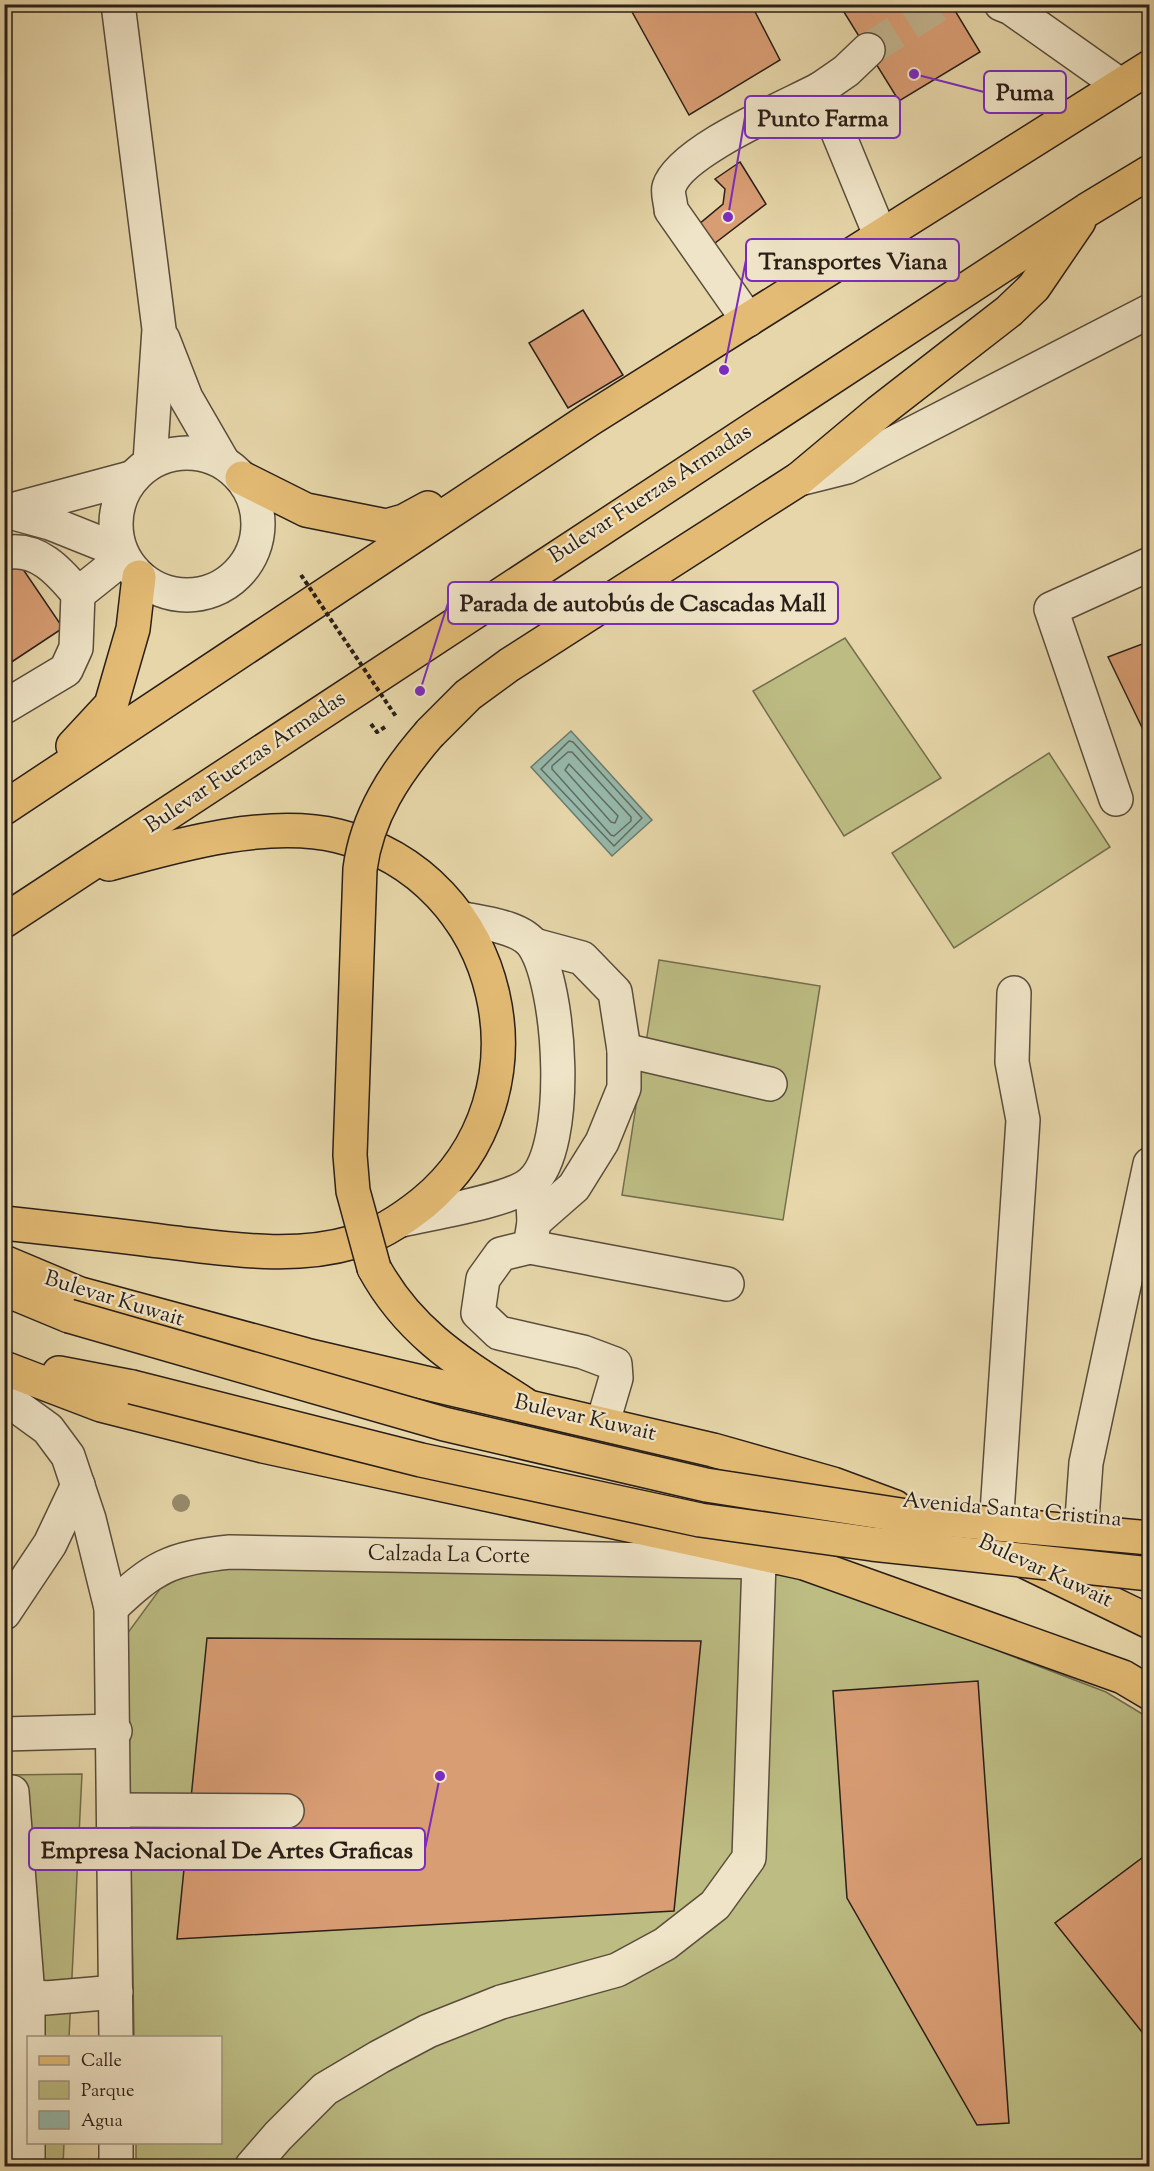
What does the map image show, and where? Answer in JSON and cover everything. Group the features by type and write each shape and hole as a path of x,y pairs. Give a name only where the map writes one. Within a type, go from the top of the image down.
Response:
{"main road":[{"path":"4,808 590,419 1149,67"},
{"name":"Bulevar Fuerzas Armadas","path":"4,921 82,872 1087,210 1149,172"},
{"path":"524,1404 423,1333 390,1298 374,1268 353,1191 350,1155 362,853 390,782 430,733 468,695 509,665 799,479 879,412 1009,311 1034,286 1087,210"},
{"path":"233,470 306,510 386,526 404,521 590,419"},
{"path":"32,789 111,705 133,629 128,562"},
{"path":"4,1223 259,1252 309,1252 357,1242 402,1220 440,1189 464,1158 490,1105 499,1057 497,1007 483,960 459,918 426,881 385,854 339,836 290,830 184,843 82,872"},
{"name":"Bulevar Kuwait","path":"4,1262 80,1294 306,1355 603,1422 713,1450 874,1498 957,1530 1149,1622"},
{"path":"4,1289 69,1316 432,1421 706,1485 907,1516 1149,1538"},
{"path":"4,1365 132,1387 421,1460 700,1520 872,1544 1149,1574"},
{"path":"4,1365 101,1405 262,1446 804,1563 1123,1677 1149,1693"}],"street":[{"path":"6,511 50,523 128,562 159,590 183,595 206,593 228,583 245,566 256,545 259,522 254,499 186,398 159,329 118,4"},
{"path":"1000,4 1011,8 1120,85"},
{"path":"748,320 671,210 668,188 680,169 704,149 820,89 846,71 868,50"},
{"path":"820,89 881,237"},
{"path":"799,479 847,467 1149,311"},
{"path":"128,562 115,532 115,513 121,495 141,470 159,329"},
{"path":"6,511 141,470 174,453 199,453 233,470"},
{"path":"4,553 15,551 36,556 59,572 78,594"},
{"path":"4,707 66,670 76,648 78,594 92,580 128,562"},
{"path":"1116,798 1051,609 1149,564"},
{"path":"459,918 520,933 534,945 582,958 615,992 624,1050 624,1088 602,1142 574,1187 532,1235 501,1254 483,1279 478,1313 499,1333 583,1352 615,1364 616,1378 603,1422"},
{"path":"532,1235 532,1183 550,1154 557,1109 556,1039 545,972 534,945"},
{"path":"997,1513 1023,1120 1012,1062 1014,993"},
{"path":"624,1050 770,1084"},
{"path":"1082,1519 1086,1463 1149,1164"},
{"path":"402,1220 502,1197 532,1183"},
{"path":"532,1235 727,1284"},
{"path":"4,1397 48,1429 68,1456 111,1608 115,1731 116,2036"},
{"path":"4,1613 50,1544 78,1485"},
{"name":"Avenida Santa Cristina","path":"874,1498 997,1513 1149,1523"},
{"name":"Calzada La Corte","path":"111,1608 143,1577 170,1563 200,1555 230,1552 804,1563"},
{"path":"252,2166 325,2089 379,2056 428,2031 501,2002 618,1970 665,1944 715,1905 749,1857 759,1562"},
{"path":"4,1734 115,1731"},
{"path":"12,1792 28,1996 28,2036"},
{"path":"115,1810 287,1811"},
{"path":"28,1996 46,1998 116,1992"},
{"path":"28,2144 28,2166"},
{"path":"116,2144 116,2166"}],"path":[{"path":"301,575 397,718 430,733"}],"green space":[{"path":"845,638 941,778 844,836 753,691"},
{"path":"1049,753 1110,847 954,948 892,853"},
{"path":"659,960 820,986 783,1220 622,1195"},
{"path":"200,1567 800,1575 1106,1692 1149,1718 1149,2166 136,2166 136,2144 222,2144 222,2036 134,2036 127,1634 160,1589"},
{"path":"82,1774 69,2036 27,2036 27,2144 64,2144 63,2166 5,2166 4,1775"}],"water":[{"path":"571,731 652,820 612,856 531,767"}],"building":[{"path":"640,4 751,4 780,60 689,115 631,10"},
{"path":"839,4 951,4 980,52 899,101"},
{"path":"740,162 766,204 706,250 692,230 723,204 725,189 715,179"},
{"path":"583,310 623,375 568,408 529,343"},
{"path":"12,553 63,628 4,667 4,558"},
{"path":"1150,641 1150,744 1108,657"},
{"path":"207,1638 701,1641 674,1911 177,1939"},
{"path":"978,1681 1009,2123 977,2125 847,1898 833,1691"},
{"path":"1150,1852 1150,2042 1055,1923"}],"tunnel":[{"path":"868,50 940,4"}],"place":[{"name":"Puma","path":"914,74"},
{"name":"Punto Farma","path":"728,217"},
{"name":"Transportes Viana","path":"724,370"},
{"name":"Parada de autobús de Cascadas Mall","path":"420,691"},
{"name":"Empresa Nacional De Artes Graficas","path":"440,1776"}]}
